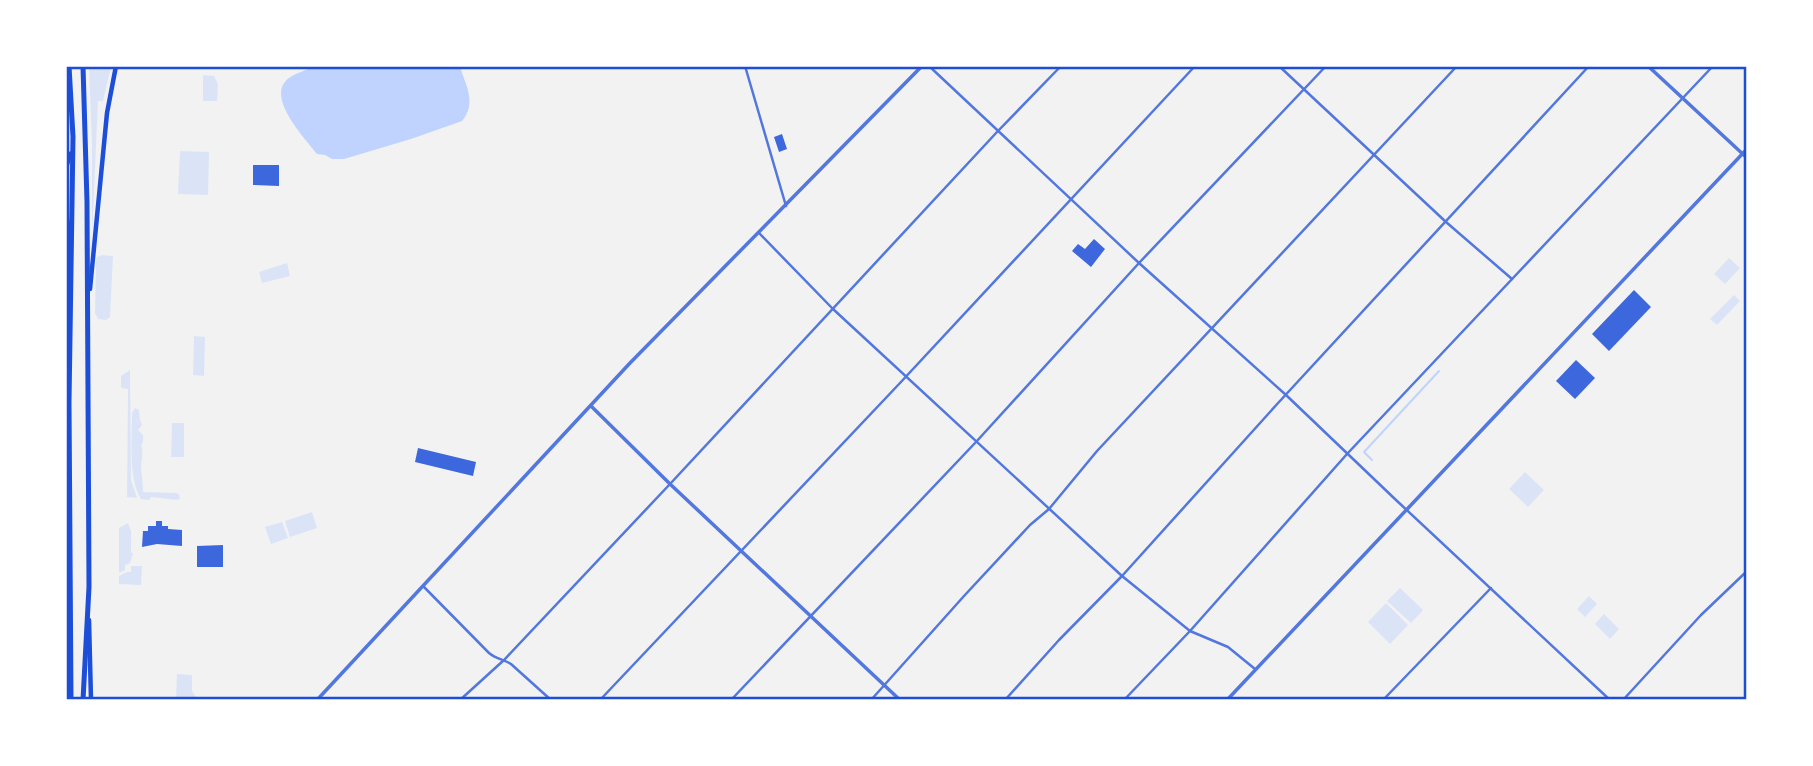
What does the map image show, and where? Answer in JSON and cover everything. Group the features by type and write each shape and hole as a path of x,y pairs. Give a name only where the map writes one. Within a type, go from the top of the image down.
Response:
{"highway":[{"path":"69,66 73,137 69,367 71,699"},
{"path":"83,66 86,138 89,590 83,699"},
{"path":"66,167 73,137"},
{"path":"66,215 72,257"}],"main road":[{"path":"87,314 107,113 116,66"},
{"path":"66,635 69,585"},
{"path":"89,590 91,699"}],"street":[{"path":"745,66 786,206"},
{"path":"317,699 630,363 922,66"},
{"path":"929,66 1610,699"},
{"path":"460,699 504,660 1061,66"},
{"path":"600,699 1195,66"},
{"path":"1279,66 1511,279"},
{"path":"731,699 976,442 1139,263 1326,66"},
{"path":"871,699 1021,535 1049,509 1097,451 1457,66"},
{"path":"1005,699 1122,576 1589,66"},
{"path":"1227,699 1745,153 1648,66"},
{"path":"1124,699 1190,631 1347,453 1713,66"},
{"path":"759,233 833,309 1122,576 1190,631 1228,647 1255,669"},
{"path":"591,406 810,617 900,699"},
{"path":"1623,699 1701,615 1746,572"},
{"path":"424,586 489,653 519,671 551,699"},
{"path":"1383,699 1491,587"}],"shaded area":[{"path":"89,67 111,67 103,101 98,101 92,235 92,143"},
{"path":"203,75 214,76 218,84 217,101 203,101"},
{"path":"180,151 209,152 208,195 178,194"},
{"path":"113,256 110,317 106,320 98,319 95,313 96,261 97,257"},
{"path":"1729,258 1740,268 1725,284 1714,274"},
{"path":"287,263 290,276 262,283 259,272"},
{"path":"1734,295 1740,301 1717,325 1710,319"},
{"path":"194,336 205,337 204,376 193,375"},
{"path":"130,370 131,480 137,498 127,497 128,389 121,388 121,376"},
{"path":"135,408 139,410 142,425 138,430 143,435 143,492 176,493 179,494 178,500 151,497 149,500 141,499 134,480 132,458 132,413"},
{"path":"172,423 184,423 184,457 171,457"},
{"path":"1525,472 1544,490 1528,507 1509,489"},
{"path":"312,512 317,528 290,537 285,521"},
{"path":"282,522 288,538 271,544 265,527"},
{"path":"128,523 133,553 130,563 119,573 119,528"},
{"path":"131,566 142,566 141,585 119,584 119,576 131,572"},
{"path":"1400,588 1423,610 1411,623 1387,601"},
{"path":"1589,596 1597,604 1585,617 1577,609"},
{"path":"1386,603 1408,625 1390,644 1368,622"},
{"path":"1604,614 1619,629 1610,639 1595,624"},
{"path":"177,674 192,675 192,691 197,699 176,699"}],"water":[{"path":"315,66 460,67 469,94 469,108 462,121 344,159 332,159 317,154 304,138 289,117 281,95 289,78"}],"building":[{"path":"782,134 787,149 779,152 774,137"},
{"path":"253,165 279,165 279,186 253,185"},
{"path":"1094,239 1105,249 1091,267 1072,251 1078,244 1085,249"},
{"path":"1634,290 1651,307 1609,351 1592,334"},
{"path":"1576,360 1595,378 1575,399 1556,381"},
{"path":"418,448 476,462 473,476 415,462"},
{"path":"156,521 162,521 162,526 168,526 168,529 182,530 182,546 157,544 142,547 143,531 148,531 148,526 156,526"},
{"path":"223,545 223,567 197,567 197,546"}],"waterway":[{"path":"1372,460 1364,452 1439,371"}]}
